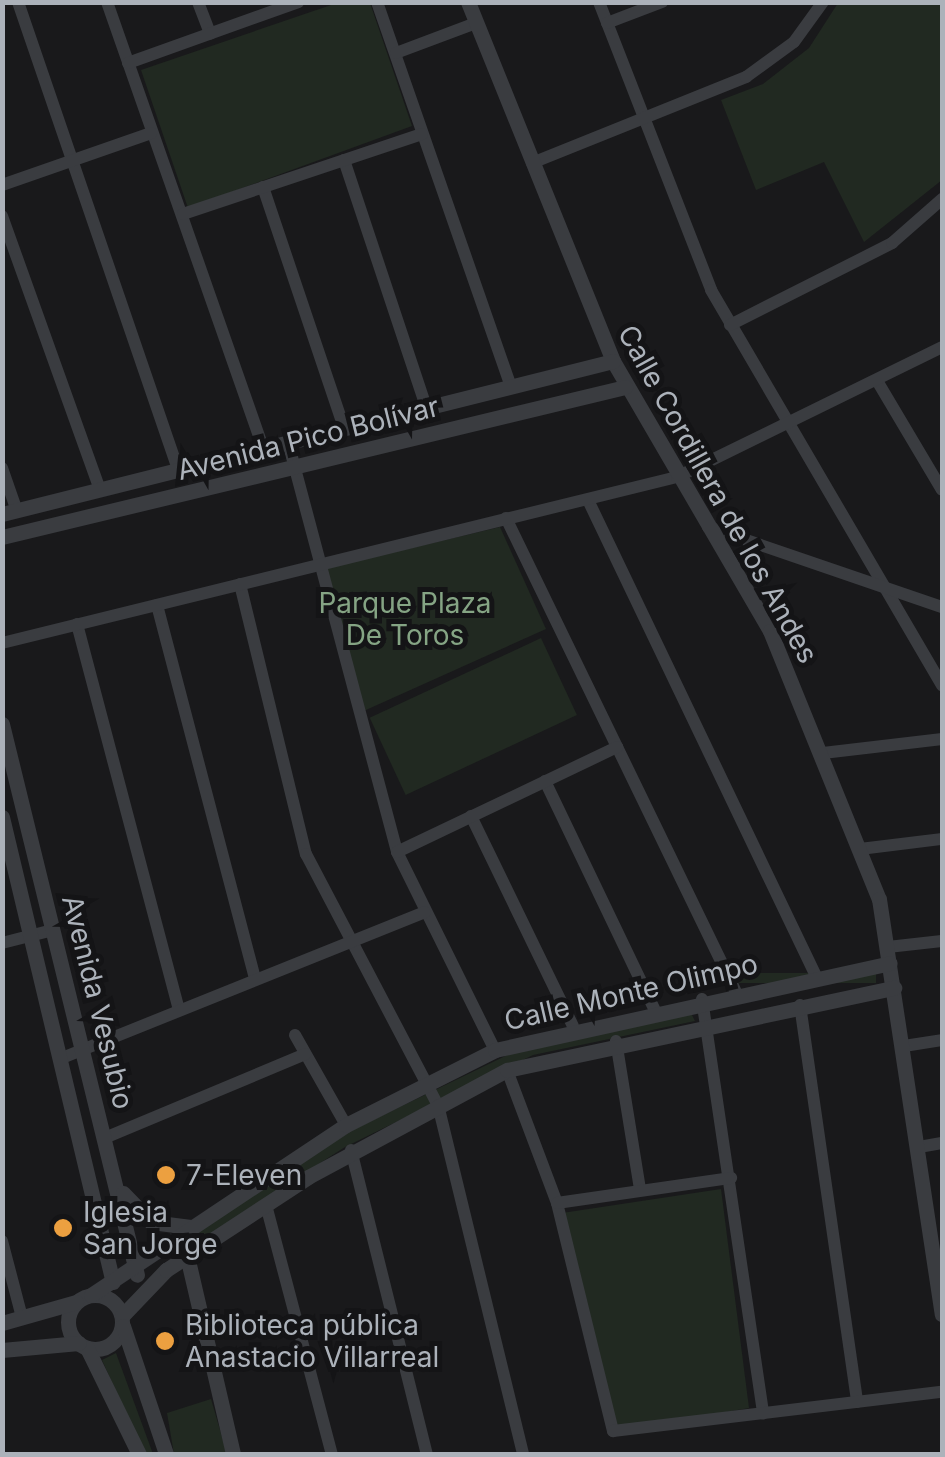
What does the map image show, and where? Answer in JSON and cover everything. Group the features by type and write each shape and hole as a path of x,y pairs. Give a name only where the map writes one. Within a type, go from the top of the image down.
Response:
{"street":[{"path":"18,2 178,470"},
{"path":"108,2 262,448"},
{"path":"198,2 210,34"},
{"path":"377,2 511,387"},
{"name":"Calle Cordillera de los Andes","path":"468,2 625,387 770,631 860,848 889,955 942,1314"},
{"path":"599,2 642,117 730,326 942,685"},
{"path":"607,23 662,2"},
{"path":"532,164 746,77 794,42 823,2"},
{"path":"128,63 292,4"},
{"path":"396,53 476,23"},
{"path":"2,185 152,134"},
{"path":"183,214 422,134"},
{"path":"344,160 427,409"},
{"path":"263,187 344,428"},
{"path":"730,326 892,243 942,200"},
{"path":"2,216 100,490"},
{"path":"2,643 678,477 879,384 942,347"},
{"name":"Avenida Pico Bolívar","path":"10,512 613,361"},
{"path":"879,384 942,490"},
{"name":"Avenida Pico Bolívar","path":"2,536 625,387"},
{"path":"288,442 397,852 495,1050"},
{"path":"2,468 10,512"},
{"path":"588,500 816,976"},
{"path":"506,518 736,992"},
{"path":"708,528 942,607"},
{"path":"240,584 301,837 351,942 438,1105 524,1454"},
{"path":"157,605 255,979"},
{"path":"77,624 179,1009"},
{"name":"Avenida Vesubio","path":"2,724 119,1187 138,1294"},
{"path":"823,753 942,739"},
{"path":"397,852 617,747"},
{"path":"545,781 654,1010"},
{"path":"471,816 573,1026"},
{"name":"Avenida Vesubio","path":"2,817 113,1282"},
{"path":"860,848 942,839"},
{"path":"62,1058 425,912"},
{"path":"2,943 53,930"},
{"path":"889,955 942,941"},
{"name":"Calle Monte Olimpo","path":"2,1323 83,1299 136,1268 191,1227 346,1126 425,1082 495,1050 573,1026 816,976 889,955"},
{"name":"Calle Monte Olimpo","path":"122,1321 138,1294 186,1256 351,1150 507,1070 616,1041 894,988"},
{"path":"702,999 763,1414"},
{"path":"800,1005 857,1402"},
{"path":"296,1035 346,1126"},
{"path":"904,1046 942,1040"},
{"path":"616,1041 640,1189"},
{"path":"107,1138 305,1054"},
{"path":"507,1070 558,1203 617,1434 942,1392"},
{"path":"919,1147 942,1144"},
{"path":"351,1150 428,1454"},
{"path":"558,1203 731,1178"},
{"path":"119,1187 151,1222 191,1227"},
{"path":"266,1205 332,1454"},
{"path":"2,1241 22,1317"},
{"path":"186,1256 233,1454"},
{"path":"139,1454 83,1345 68,1326 83,1299 108,1297 122,1321 166,1454"},
{"path":"2,1350 105,1347 122,1321"}],"green space":[{"path":"337,3 370,3 412,126 188,208 141,70"},
{"path":"838,3 942,3 942,180 864,242 824,162 756,190 721,100 763,84 809,48"},
{"name":"Parque Plaza De Toros","path":"500,527 546,629 357,714 323,569"},
{"path":"541,638 577,715 406,795 370,718"},
{"path":"705,973 876,973 876,983 705,983"},
{"path":"691,1013 695,1021 533,1055 345,1147 188,1248 184,1240 340,1136 528,1045"},
{"path":"721,1189 749,1408 618,1431 562,1213"},
{"path":"116,1353 153,1454 144,1454 102,1360"},
{"path":"211,1399 227,1454 174,1454 167,1413"}],"place":[{"name":"7-Eleven","path":"166,1175"},
{"name":"Iglesia San Jorge","path":"63,1228"},
{"name":"Biblioteca pública Anastacio Villarreal","path":"165,1341"}]}
